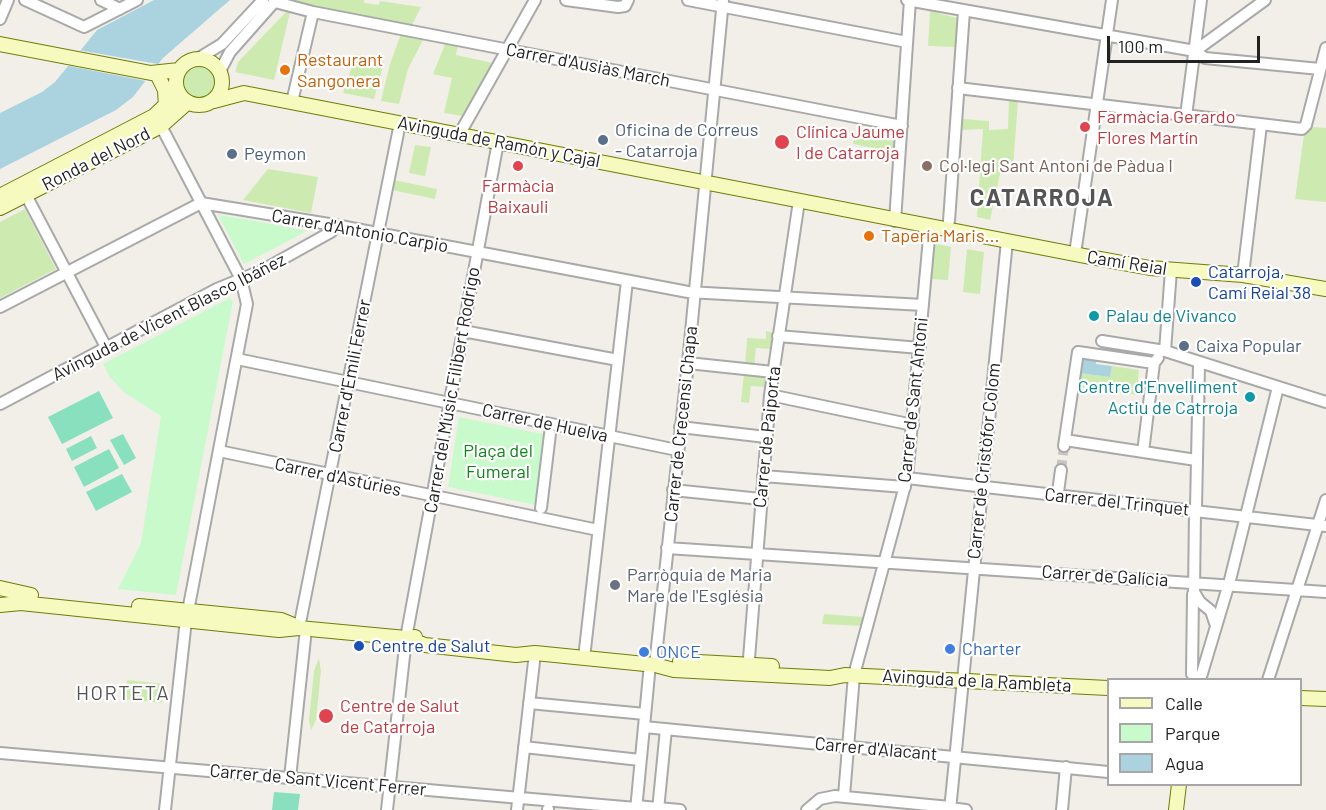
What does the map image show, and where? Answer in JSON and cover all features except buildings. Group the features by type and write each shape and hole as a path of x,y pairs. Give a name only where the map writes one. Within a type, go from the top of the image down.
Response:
{"street":[{"path":"0,18 8,0"},
{"path":"25,0 84,27 137,0"},
{"path":"101,0 120,9"},
{"path":"155,76 179,70 187,62 199,58 224,42 262,0"},
{"path":"459,135 535,0"},
{"path":"566,0 627,3"},
{"path":"688,0 723,3 907,42"},
{"path":"895,220 909,0 1195,51 1205,58 1320,69"},
{"path":"1075,254 1112,0"},
{"path":"1186,116 1202,0"},
{"path":"1195,51 1265,0"},
{"path":"0,44 155,76 202,106 214,101 221,90 221,74 230,52 275,1"},
{"name":"Carrer d'Ausiàs March","path":"275,1 313,12 902,126"},
{"name":"Carrer de Crecensi Chapa","path":"636,808 645,714 688,363 723,3"},
{"path":"949,220 964,11"},
{"path":"292,102 313,12"},
{"path":"958,88 1298,129 1306,126 1326,48"},
{"path":"199,58 214,64 221,74"},
{"path":"179,70 181,94"},
{"name":"Avinguda de Ramón y Cajal","path":"221,74 244,93"},
{"path":"155,76 167,95 166,107"},
{"name":"Avinguda de Ramón y Cajal","path":"214,101 244,93 930,227"},
{"name":"Ronda del Nord","path":"0,196 166,107 181,94"},
{"name":"Ronda del Nord","path":"0,208 161,126 181,94"},
{"name":"Carrer d'Emili Ferrer","path":"290,778 303,628 348,382 400,123"},
{"path":"1242,275 1261,125"},
{"path":"161,126 241,279 247,304 187,615 165,810"},
{"name":"Carrer del Músic Filibert Rodrigo","path":"387,810 406,638 498,142"},
{"path":"26,195 106,347"},
{"name":"Carrer de Paiporta","path":"748,670 770,395 799,201"},
{"path":"0,307 201,203"},
{"name":"Carrer d'Antonio Carpio","path":"201,203 335,225 695,293 923,305"},
{"name":"Avinguda de Vicent Blasco Ibáñez","path":"0,404 331,232 335,225"},
{"name":"Camí Reial","path":"930,227 1172,270 1242,275 1326,289"},
{"name":"Carrer de Sant Antoni","path":"844,796 849,746 850,675 906,483 930,227"},
{"name":"Carrer de Cristòfor Colom","path":"950,808 1007,241"},
{"path":"1143,452 1172,270"},
{"path":"584,658 627,280"},
{"path":"463,331 618,360"},
{"path":"778,336 920,348"},
{"path":"1102,341 1199,363 1326,402"},
{"path":"1160,356 1078,352 1064,443 1196,460"},
{"name":"Carrer de Huelva","path":"237,358 677,450"},
{"path":"688,363 773,372"},
{"path":"1199,363 1194,582 1195,596 1211,611 1215,625"},
{"path":"1196,677 1229,585 1278,387"},
{"path":"770,395 913,426"},
{"path":"680,427 766,437"},
{"path":"541,508 550,434"},
{"name":"Carrer d'Astúries","path":"219,451 330,476 598,530"},
{"path":"1058,492 1061,470"},
{"name":"Carrer del Trinquet","path":"763,476 981,487 1195,509 1322,526"},
{"path":"673,490 761,499"},
{"path":"1269,678 1297,590 1322,526 1326,500"},
{"name":"Carrer de Galícia","path":"667,548 1326,592"},
{"name":"Avinguda de la Rambleta","path":"0,588 22,594 187,615 279,630 303,628 406,638 427,636 518,646 535,652 652,665 674,661 748,670 829,669 850,675 1107,688"},
{"path":"1193,594 1196,677"},
{"name":"Avinguda de la Rambleta","path":"0,605 21,603 187,615"},
{"path":"517,810 535,652"},
{"path":"1302,698 1326,699"},
{"path":"529,703 645,714"},
{"name":"Carrer d'Alacant","path":"644,727 1107,771"},
{"path":"658,809 666,729"},
{"path":"524,747 640,760"},
{"name":"Carrer de Sant Vicent Ferrer","path":"0,753 680,810"},
{"path":"1062,810 1066,767"},
{"path":"1176,810 1179,786"},
{"path":"807,810 820,799 844,796 966,810"}],"green space":[{"path":"295,0 364,0 364,3 379,5 380,1 421,7 412,25 293,2"},
{"path":"287,11 290,12 274,80 235,72 238,62"},
{"path":"930,11 957,18 955,47 928,46"},
{"path":"401,34 424,38 408,69 399,104 381,101 390,64"},
{"path":"446,42 458,45 456,55 493,63 463,116 444,113 452,78 433,74"},
{"path":"356,54 384,62 374,99 343,93"},
{"path":"199,64 212,70 218,83 212,96 199,102 186,96 180,83 186,70"},
{"path":"1009,100 1018,101 1013,167 1002,165 990,220 977,217 983,129 962,130 963,119 989,121 989,130 1008,129"},
{"path":"1312,127 1326,128 1326,202 1295,199 1304,135"},
{"path":"855,134 894,141 893,152 853,144"},
{"path":"415,145 431,147 425,176 409,173"},
{"path":"268,169 318,177 311,213 243,200"},
{"path":"394,180 437,189 435,199 392,190"},
{"path":"25,209 56,269 0,298 0,222"},
{"path":"218,215 250,220 307,231 244,264"},
{"path":"933,243 951,247 948,280 930,279"},
{"path":"967,249 984,252 980,294 963,292"},
{"path":"230,298 233,301 176,595 118,589 141,543 161,416 125,393 110,377 103,364"},
{"path":"766,331 774,333 772,349 756,348 754,367 745,366 747,338 766,339"},
{"path":"1112,366 1139,370 1138,380 1148,382 1146,396 1077,387 1079,373 1110,377"},
{"path":"744,373 768,376 767,387 751,386 749,403 741,402"},
{"path":"99,391 113,418 62,444 48,417"},
{"name":"Plaça del Fumeral","path":"459,417 547,435 537,505 448,487"},
{"path":"123,434 136,458 124,465 110,440"},
{"path":"91,436 97,448 72,461 66,449"},
{"path":"109,449 119,468 84,487 74,467"},
{"path":"122,474 132,492 96,511 86,492"},
{"path":"824,614 864,617 862,626 822,624"},
{"path":"319,658 321,671 316,720 311,730 309,720 314,671"},
{"path":"127,680 164,684 162,703 125,699"},
{"path":"274,792 300,794 298,810 272,810"}],"water":[{"path":"154,0 230,0 163,58 133,97 116,110 0,169 0,113 42,92 55,82 97,30"},
{"path":"1081,356 1097,358 1096,364 1112,366 1110,377 1079,373"}],"pier":[{"path":"78,50 158,64 146,81 64,65"}],"tunnel":[{"path":"1061,470 1064,446"}],"place":[{"name":"Restaurant Sangonera","path":"285,70"},
{"name":"Farmàcia Gerardo Flores Martín","path":"1085,127"},
{"name":"Oficina de Correus - Catarroja","path":"603,140"},
{"name":"Clínica Jaume I de Catarroja","path":"782,142"},
{"name":"Peymon","path":"232,154"},
{"name":"Farmàcia Baixauli","path":"518,166"},
{"name":"Col·legi Sant Antoni de Pàdua I","path":"927,166"},
{"name":"Tapería Maris...","path":"869,236"},
{"name":"Catarroja, Camí Reial 38","path":"1196,282"},
{"name":"Palau de Vivanco","path":"1094,316"},
{"name":"Caixa Popular","path":"1184,346"},
{"name":"Centre d'Envelliment Actiu de Catrroja","path":"1250,397"},
{"name":"Parròquia de Maria Mare de l'Església","path":"615,585"},
{"name":"Centre de Salut","path":"359,646"},
{"name":"Charter","path":"950,649"},
{"name":"ONCE","path":"644,652"},
{"name":"Centre de Salut de Catarroja","path":"326,716"}],"district":[{"name":"CATARROJA","path":"1042,198"},
{"name":"HORTETA","path":"123,693"}]}
